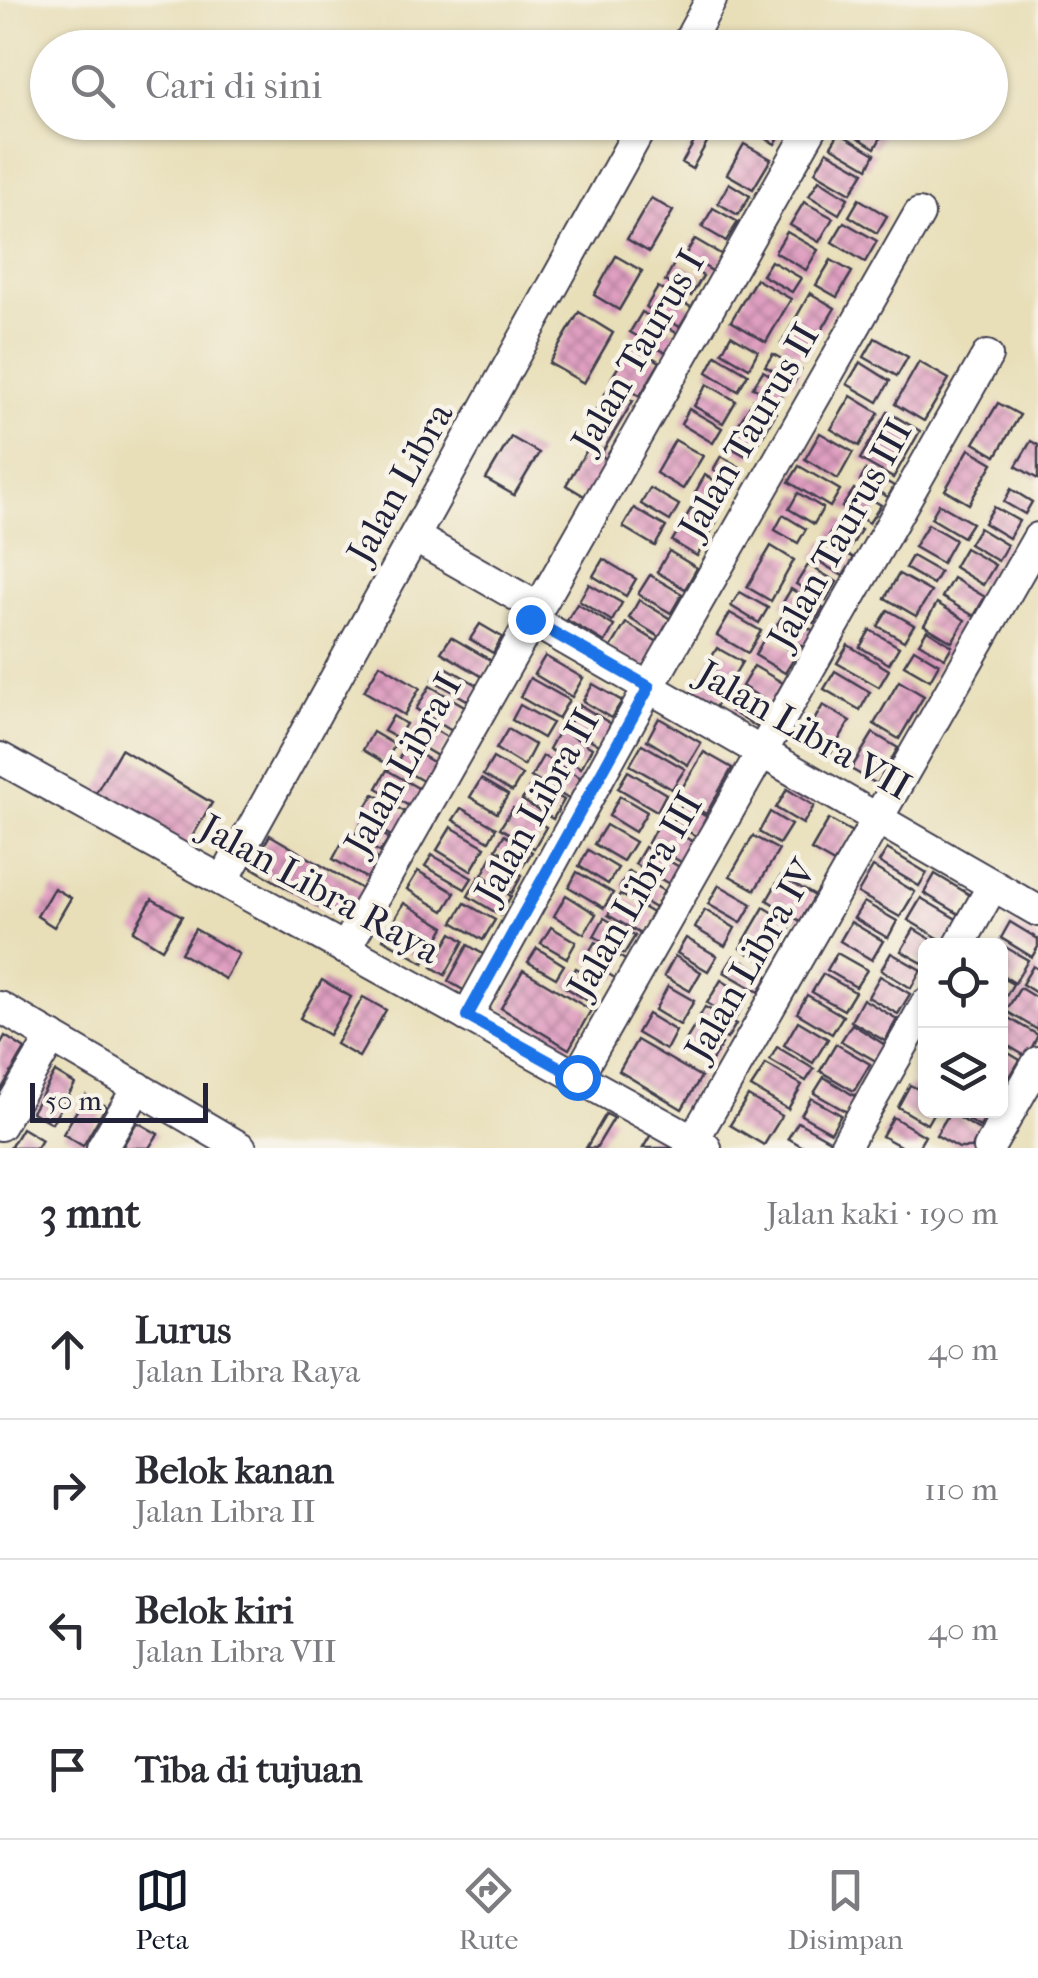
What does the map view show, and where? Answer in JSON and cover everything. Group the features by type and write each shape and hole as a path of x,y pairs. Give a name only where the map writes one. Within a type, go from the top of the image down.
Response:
{"street":[{"path":"695,30 712,0"},
{"name":"Jalan Libra","path":"223,881 634,140"},
{"name":"Jalan Taurus I","path":"534,613 805,140"},
{"name":"Jalan Taurus II","path":"649,687 918,214"},
{"name":"Jalan Taurus III","path":"763,752 987,356"},
{"name":"Jalan Libra VII","path":"416,538 649,687 1038,911"},
{"name":"Jalan Libra IV","path":"696,1146 1038,538"},
{"name":"Jalan Libra I","path":"345,949 534,613"},
{"name":"Jalan Libra II","path":"467,1016 649,687"},
{"name":"Jalan Libra III","path":"577,1077 763,752"},
{"name":"Jalan Libra Raya","path":"0,758 696,1146"},
{"path":"963,938 993,885"},
{"path":"0,1006 226,1144"},
{"path":"844,1148 918,1018"},
{"path":"0,1125 52,1037"},
{"path":"989,1148 1038,1062"},
{"path":"102,1148 138,1088"}],"building":[{"path":"695,140 708,140 692,169 682,163"},
{"path":"835,140 851,140 875,154 868,168 831,146"},
{"path":"862,140 880,140 875,148"},
{"path":"744,144 771,159 753,189 727,174"},
{"path":"827,151 864,172 851,193 815,172"},
{"path":"819,180 848,198 839,214 809,196"},
{"path":"729,183 750,196 738,215 718,203"},
{"path":"651,198 673,211 649,252 627,239"},
{"path":"859,199 887,216 877,233 849,216"},
{"path":"804,202 833,218 819,242 790,225"},
{"path":"713,208 738,222 726,241 702,227"},
{"path":"844,222 877,241 865,262 832,242"},
{"path":"787,232 818,250 806,270 775,252"},
{"path":"695,239 724,256 714,272 685,255"},
{"path":"616,256 642,271 619,310 594,295"},
{"path":"676,260 703,276 691,296 665,281"},
{"path":"831,260 852,272 837,297 816,285"},
{"path":"771,261 801,278 792,292 762,275"},
{"path":"756,279 791,299 766,342 731,321"},
{"path":"658,287 692,308 680,327 646,307"},
{"path":"810,293 835,308 805,358 781,344"},
{"path":"579,312 613,333 584,383 549,363"},
{"path":"642,312 678,334 666,353 630,332"},
{"path":"731,335 758,351 749,368 722,352"},
{"path":"875,338 908,357 897,376 864,357"},
{"path":"631,345 660,362 640,396 611,379"},
{"path":"773,354 801,370 794,383 765,366"},
{"path":"716,355 748,374 738,391 707,372"},
{"path":"860,362 890,381 878,402 847,384"},
{"path":"919,362 949,379 924,421 895,404"},
{"path":"763,371 787,385 778,401 753,387"},
{"path":"707,384 736,401 723,423 694,406"},
{"path":"609,387 633,401 603,451 580,437"},
{"path":"851,396 879,413 859,446 831,429"},
{"path":"753,400 776,413 750,458 726,445"},
{"path":"998,403 1020,415 996,456 974,443"},
{"path":"689,409 722,428 713,443 681,424"},
{"path":"888,412 920,431 893,478 860,459"},
{"path":"820,433 853,452 838,479 805,459"},
{"path":"511,437 539,453 514,495 486,479"},
{"path":"675,440 703,456 683,489 656,473"},
{"path":"1031,441 1038,445 1038,479 1016,466"},
{"path":"588,448 608,460 586,497 566,485"},
{"path":"969,449 993,463 969,504 945,490"},
{"path":"721,456 745,470 737,484 713,470"},
{"path":"799,466 840,490 830,507 789,482"},
{"path":"866,470 894,486 888,497 860,481"},
{"path":"705,475 732,491 721,508 695,493"},
{"path":"650,488 679,505 670,521 641,504"},
{"path":"854,489 881,505 869,523 842,507"},
{"path":"1011,489 1032,502 1025,514 1004,502"},
{"path":"798,493 823,508 814,524 789,509"},
{"path":"939,504 972,523 963,537 931,518"},
{"path":"692,507 717,521 697,556 672,541"},
{"path":"994,507 1019,521 1009,538 984,523"},
{"path":"634,508 666,527 655,546 623,527"},
{"path":"783,515 806,529 798,543 775,530"},
{"path":"840,518 861,530 850,548 829,535"},
{"path":"928,524 955,540 942,563 914,547"},
{"path":"979,528 1007,545 998,561 969,544"},
{"path":"824,540 854,558 843,576 813,558"},
{"path":"771,546 794,560 771,601 747,587"},
{"path":"965,548 995,565 983,585 954,567"},
{"path":"669,551 697,568 685,589 657,572"},
{"path":"912,556 940,572 933,584 905,568"},
{"path":"603,559 636,579 626,596 593,576"},
{"path":"808,565 837,582 826,601 796,584"},
{"path":"899,574 931,592 916,616 885,598"},
{"path":"650,575 682,594 671,613 638,594"},
{"path":"953,578 985,597 974,616 942,597"},
{"path":"589,584 622,603 612,621 579,601"},
{"path":"791,589 823,608 814,623 782,604"},
{"path":"740,592 768,608 759,623 731,606"},
{"path":"639,600 674,621 663,639 629,618"},
{"path":"937,603 965,620 952,642 924,625"},
{"path":"577,604 614,626 605,642 567,620"},
{"path":"888,610 914,625 904,641 878,626"},
{"path":"730,613 761,631 748,653 717,635"},
{"path":"784,613 817,633 807,649 774,630"},
{"path":"626,623 661,644 645,670 610,649"},
{"path":"480,624 502,637 493,653 470,639"},
{"path":"870,630 899,647 889,664 860,647"},
{"path":"927,630 952,646 945,658 919,643"},
{"path":"766,635 797,654 785,673 755,655"},
{"path":"451,637 492,661 483,677 441,652"},
{"path":"848,645 889,670 879,687 837,663"},
{"path":"717,648 742,662 713,711 689,696"},
{"path":"914,649 939,664 930,680 904,665"},
{"path":"545,656 583,678 572,697 534,674"},
{"path":"380,664 420,688 404,715 364,691"},
{"path":"442,665 481,687 472,703 433,680"},
{"path":"754,666 783,683 771,704 742,686"},
{"path":"835,671 870,692 860,710 824,689"},
{"path":"530,678 569,700 558,719 520,697"},
{"path":"899,681 924,696 899,739 874,724"},
{"path":"593,684 622,701 611,718 583,701"},
{"path":"430,686 466,707 452,731 416,709"},
{"path":"741,694 770,711 760,729 731,711"},
{"path":"520,705 552,723 543,738 512,720"},
{"path":"580,705 613,725 601,746 568,726"},
{"path":"823,705 850,721 829,756 802,741"},
{"path":"393,716 406,724 397,738 384,731"},
{"path":"659,718 701,743 688,765 647,740"},
{"path":"418,720 450,739 439,757 407,738"},
{"path":"508,729 535,745 524,766 496,749"},
{"path":"560,729 592,748 581,768 549,749"},
{"path":"373,732 395,745 385,763 363,750"},
{"path":"873,733 898,748 877,784 851,769"},
{"path":"642,744 685,769 672,789 630,765"},
{"path":"406,746 440,766 430,785 395,765"},
{"path":"121,749 212,803 185,849 94,796"},
{"path":"704,752 732,768 706,814 677,796"},
{"path":"543,756 581,778 569,799 531,777"},
{"path":"493,758 522,775 512,792 483,775"},
{"path":"387,770 423,791 413,808 377,788"},
{"path":"628,771 666,794 657,811 618,788"},
{"path":"481,779 508,795 497,813 470,797"},
{"path":"533,782 564,800 553,819 522,800"},
{"path":"787,789 814,806 803,824 776,808"},
{"path":"374,794 410,815 396,839 360,817"},
{"path":"620,796 647,812 635,832 609,816"},
{"path":"683,803 712,820 701,839 672,822"},
{"path":"461,808 496,828 489,841 453,820"},
{"path":"513,808 546,827 534,848 500,828"},
{"path":"770,812 791,825 779,844 759,832"},
{"path":"829,819 852,832 834,863 811,850"},
{"path":"362,822 389,838 380,852 354,837"},
{"path":"659,822 695,843 683,863 648,843"},
{"path":"606,825 635,842 623,861 594,844"},
{"path":"451,827 485,847 471,871 437,850"},
{"path":"270,835 365,891 346,923 251,867"},
{"path":"504,835 532,852 523,866 496,849"},
{"path":"753,836 779,850 755,890 730,876"},
{"path":"344,839 379,860 368,879 333,859"},
{"path":"645,847 688,872 678,889 635,864"},
{"path":"887,849 927,873 919,886 879,862"},
{"path":"588,850 618,868 608,884 579,866"},
{"path":"432,855 472,878 465,889 425,866"},
{"path":"492,857 522,875 512,893 482,875"},
{"path":"873,867 915,892 900,917 858,893"},
{"path":"418,871 455,893 444,911 407,889"},
{"path":"629,871 664,891 655,908 620,887"},
{"path":"577,872 613,893 604,908 569,887"},
{"path":"935,874 970,895 959,914 924,893"},
{"path":"781,876 815,896 800,921 767,900"},
{"path":"479,877 511,896 500,915 468,896"},
{"path":"719,885 752,904 741,923 708,904"},
{"path":"54,888 71,898 54,927 37,916"},
{"path":"620,894 656,915 644,936 608,915"},
{"path":"566,895 596,914 584,934 554,916"},
{"path":"921,898 958,920 947,938 938,938 908,920"},
{"path":"152,899 182,916 162,949 133,931"},
{"path":"864,902 897,921 888,938 854,918"},
{"path":"404,903 445,927 424,963 383,939"},
{"path":"465,903 495,920 483,940 453,922"},
{"path":"764,907 792,924 768,965 740,948"},
{"path":"705,910 735,928 725,946 695,928"},
{"path":"604,918 635,936 624,954 594,936"},
{"path":"851,922 883,941 872,960 840,941"},
{"path":"1010,922 1038,939 1038,947 1032,957 1008,942 1008,938 1001,938"},
{"path":"551,927 576,942 567,958 541,943"},
{"path":"195,929 239,954 225,979 181,953"},
{"path":"914,929 929,938 918,938 918,961 901,951"},
{"path":"452,933 464,941 445,975 432,967"},
{"path":"686,938 717,956 708,971 677,953"},
{"path":"595,942 627,961 617,979 584,960"},
{"path":"468,945 486,956 465,991 448,981"},
{"path":"537,948 564,965 556,978 528,962"},
{"path":"1008,949 1028,960 1015,983 1008,979"},
{"path":"837,953 867,970 856,987 827,970"},
{"path":"891,953 918,968 918,975 911,988 881,970"},
{"path":"675,956 701,972 690,991 664,976"},
{"path":"734,956 768,976 759,992 724,972"},
{"path":"1033,966 1038,969 1038,994 1022,984"},
{"path":"576,968 599,981 588,1001 565,987"},
{"path":"523,970 591,1010 569,1049 501,1008"},
{"path":"823,974 855,992 844,1010 812,992"},
{"path":"880,976 910,994 898,1014 868,997"},
{"path":"322,980 351,997 329,1035 300,1018"},
{"path":"721,980 748,997 735,1019 707,1003"},
{"path":"668,986 694,1001 680,1025 655,1010"},
{"path":"1020,988 1038,999 1038,1030 1008,1012"},
{"path":"807,995 843,1016 832,1034 797,1013"},
{"path":"363,997 386,1010 359,1057 336,1044"},
{"path":"863,999 897,1019 885,1041 851,1021"},
{"path":"705,1007 736,1024 727,1039 697,1021"},
{"path":"648,1014 676,1031 666,1050 637,1033"},
{"path":"1008,1018 1038,1035 1027,1057 1008,1046"},
{"path":"798,1021 828,1039 813,1063 784,1045"},
{"path":"852,1024 885,1045 876,1061 841,1041"},
{"path":"694,1027 722,1044 708,1067 680,1050"},
{"path":"5,1036 25,1049 0,1092 0,1045"},
{"path":"637,1040 701,1077 682,1109 619,1071"},
{"path":"836,1044 870,1064 854,1091 820,1071"},
{"path":"777,1047 814,1069 806,1081 770,1060"},
{"path":"1008,1053 1020,1060 1008,1076"},
{"path":"766,1064 802,1085 788,1109 751,1087"},
{"path":"55,1072 75,1084 52,1123 32,1112"},
{"path":"824,1077 856,1097 847,1112 814,1093"},
{"path":"910,1085 918,1089 918,1118 930,1118 927,1124 898,1107"},
{"path":"86,1095 106,1106 83,1146 63,1134"},
{"path":"748,1096 782,1116 764,1145 730,1125"},
{"path":"811,1098 841,1115 831,1132 801,1115"},
{"path":"606,1114 614,1118 596,1148 586,1148"},
{"path":"893,1117 925,1136 918,1148 904,1148 882,1136"},
{"path":"946,1118 960,1118 981,1131 971,1148 959,1148 936,1135"},
{"path":"966,1118 985,1118 980,1127"},
{"path":"137,1122 158,1134 149,1148 122,1148"},
{"path":"798,1122 833,1142 829,1148 805,1148 788,1138"},
{"path":"22,1128 42,1140 37,1148 10,1148"},
{"path":"653,1131 675,1144 672,1148 643,1148"}],"route":[{"path":"530,619 649,687 467,1016 577,1077"}]}
